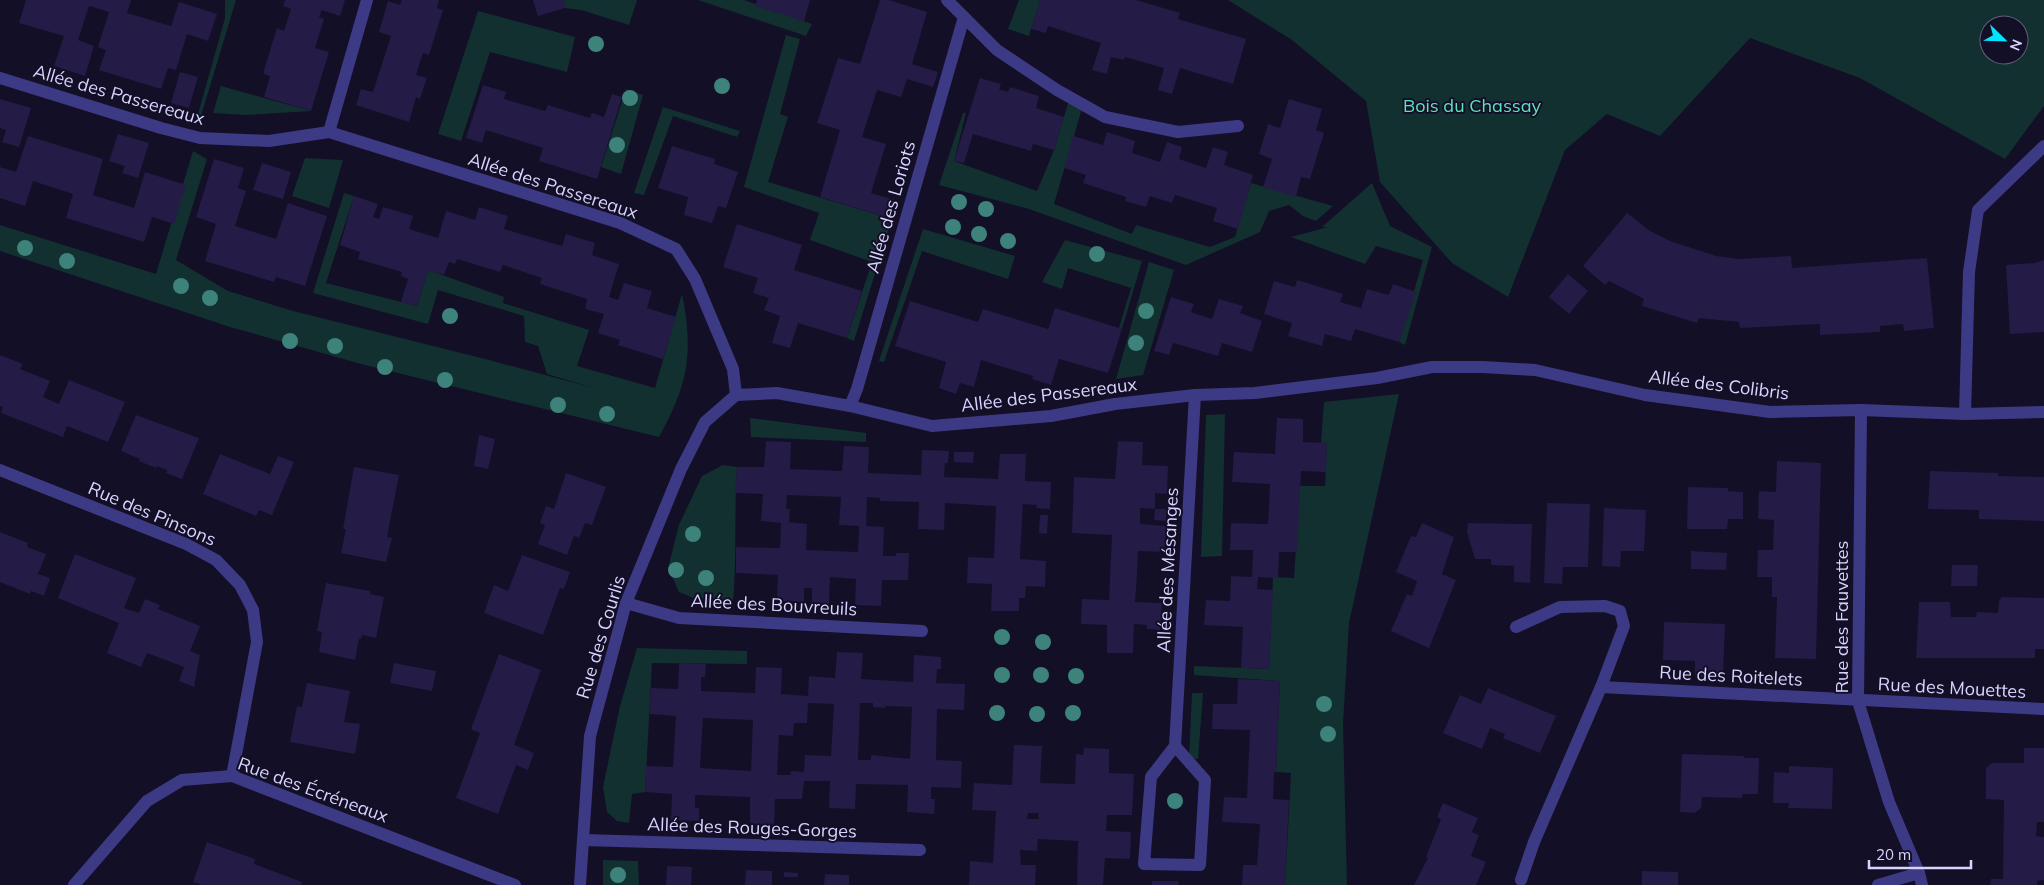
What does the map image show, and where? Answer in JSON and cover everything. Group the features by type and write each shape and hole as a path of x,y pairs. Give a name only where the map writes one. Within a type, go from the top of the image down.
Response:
{"street":[{"path":"329,132 367,0"},
{"path":"947,0 997,50 1057,90 1104,117 1178,132 1238,126"},
{"name":"Allée des Loriots","path":"850,406 858,389 964,17"},
{"name":"Allée des Passereaux","path":"0,78 161,128 200,138 269,141 329,132 615,221 676,249 695,278 733,369 736,395 778,393 850,406 932,426 1051,416 1115,404 1196,396 1256,393 1377,378 1432,367 1482,367"},
{"path":"1965,414 1969,272 1978,210 2044,146"},
{"name":"Allée des Colibris","path":"1482,367 1535,370 1646,394 1770,412 1861,410 1965,414 2044,412"},
{"name":"Rue des Courlis","path":"580,885 590,736 626,602 681,469 701,430 708,420 736,395"},
{"name":"Allée des Mésanges","path":"1175,746 1196,396"},
{"name":"Rue des Fauvettes","path":"1861,410 1858,701 1889,802 1921,879 1878,885"},
{"name":"Rue des Pinsons","path":"0,470 186,544 216,560 240,585 252,610 257,642 232,776"},
{"name":"Allée des Bouvreuils","path":"626,602 679,618 922,630"},
{"path":"1516,627 1560,607 1605,606 1620,611 1624,626 1601,687 1534,842 1522,880"},
{"name":"Rue des Roitelets","path":"1601,687 1858,701"},
{"name":"Rue des Mouettes","path":"1858,701 2044,709"},
{"path":"1175,746 1205,780 1200,865 1144,864 1151,777 1175,746"},
{"name":"Rue des Écréneaux","path":"74,885 147,801 182,780 232,776 515,885"},
{"name":"Allée des Rouges-Gorges","path":"583,840 920,850"}],"green space":[{"path":"225,0 236,0 201,116 198,114 225,18"},
{"path":"563,0 637,0 629,25 581,10 565,8"},
{"path":"698,0 744,0 812,24 806,36"},
{"path":"1019,0 1040,0 1029,36 1008,29"},
{"name":"Bois du Chassay","path":"1228,0 2044,0 2044,106 2005,159 1860,78 1750,38 1660,136 1607,114 1565,150 1508,297 1452,263 1380,182 1366,101 1292,40"},
{"path":"478,11 575,37 567,72 490,52 461,141 438,134"},
{"path":"786,35 800,39 780,114 788,117 768,182 892,219 854,341 847,338 872,262 810,240 819,213 744,187"},
{"path":"221,86 311,111 246,115 213,113"},
{"path":"626,89 643,95 621,174 601,167"},
{"path":"1070,97 1083,105 1054,204 1132,234 1136,225 1210,247 1235,237 1251,183 1333,206 1316,221 1303,216 1289,205 1269,211 1260,232 1186,265 1029,209 939,185 963,113 966,113 954,161 1037,191 1054,150"},
{"path":"663,107 740,131 737,137 673,116 644,195 634,193"},
{"path":"193,151 207,159 176,260 228,291 293,311 594,388 547,374 538,346 525,342 524,316 438,290 428,324 313,293 344,193 354,196 326,283 417,306 428,270 504,297 503,303 589,330 577,366 655,388 682,294 688,334 686,368 677,401 659,437 361,364 230,327 0,251 0,225 156,274"},
{"path":"305,158 343,160 329,208 292,196"},
{"path":"1372,183 1390,226 1432,247 1405,345 1399,342 1423,260 1376,246 1365,264 1291,237 1328,227 1322,227"},
{"path":"923,229 1015,256 1008,279 922,251 884,362 879,361"},
{"path":"1065,240 1142,261 1122,329 1119,328 1131,288 1068,268 1062,289 1042,282"},
{"path":"1149,262 1174,270 1143,375 1116,379"},
{"path":"1399,394 1349,623 1343,724 1347,885 1285,885 1291,773 1276,772 1280,681 1194,675 1194,666 1269,669 1273,577 1294,578 1300,486 1325,486 1327,443 1321,443 1324,402"},
{"path":"1225,414 1222,556 1201,557 1206,415"},
{"path":"750,418 866,433 866,442 751,437"},
{"path":"723,465 737,467 733,601 693,598 679,592 669,564 679,525 702,476"},
{"path":"637,648 747,651 747,664 652,663 645,792 632,794 629,823 617,821 607,812 603,787 620,706"},
{"path":"1192,693 1203,693 1198,759 1189,758"},
{"path":"603,860 638,861 639,885 603,885"}],"building":[{"path":"26,0 131,0 127,13 171,26 179,2 217,14 208,41 187,34 176,70 168,68 161,89 99,70 106,50 98,47 109,12 89,6 78,40 94,46 85,76 54,66 64,36 19,23"},
{"path":"285,0 345,0 340,16 322,10 319,17 324,19 315,48 329,52 311,111 264,97 270,76 264,74 264,70 277,28 284,31 291,9 283,6"},
{"path":"402,0 439,0 437,8 443,10 429,55 423,53 416,75 427,78 420,99 416,97 409,122 356,105 361,89 373,92 391,36 379,32 388,1 400,5"},
{"path":"533,0 563,0 565,8 538,16"},
{"path":"757,0 810,0 804,21 755,6"},
{"path":"880,0 889,0 927,12 912,64 938,72 933,87 907,79 901,97 877,90 862,137 886,144 871,193 898,201 892,219 820,197 840,130 817,123 838,58 860,64"},
{"path":"1040,0 1136,0 1180,13 1178,19 1246,39 1233,84 1180,68 1172,94 1158,90 1164,68 1125,57 1124,60 1111,57 1107,74 1092,70 1101,43 1048,26 1046,33 1031,29"},
{"path":"180,72 198,77 189,108 171,103"},
{"path":"980,78 1001,84 999,89 1008,92 1010,87 1039,96 1036,108 1064,117 1054,150 1033,144 1031,151 973,134 964,163 954,161"},
{"path":"483,85 506,92 504,99 545,111 548,105 590,118 592,113 604,117 612,94 622,97 597,179 539,161 543,148 515,139 486,130 482,143 466,138"},
{"path":"0,99 31,108 19,147 2,142 6,130 0,128"},
{"path":"1289,99 1322,109 1316,130 1324,133 1310,179 1301,177 1296,197 1263,187 1272,159 1259,154 1268,124 1280,128"},
{"path":"1107,132 1135,141 1132,153 1160,162 1167,142 1182,147 1179,159 1206,168 1213,147 1228,152 1224,165 1253,175 1238,229 1213,221 1217,208 1175,195 1172,203 1150,196 1146,207 1125,201 1126,197 1083,183 1086,175 1064,168 1073,136 1103,145"},
{"path":"118,134 149,143 138,178 122,173 125,166 109,161"},
{"path":"28,136 103,159 93,195 134,208 145,172 186,185 174,224 152,217 144,242 66,218 73,194 33,181 25,206 0,198 0,167 16,172"},
{"path":"672,146 715,159 714,164 738,172 726,208 718,206 712,223 684,215 688,197 658,188"},
{"path":"214,159 244,168 238,188 246,191 235,226 276,239 288,203 327,216 305,286 276,277 274,282 205,261 216,224 196,217"},
{"path":"262,163 291,172 283,199 253,190"},
{"path":"354,196 378,204 373,217 379,219 383,207 413,216 409,229 438,238 446,211 475,220 479,207 508,216 504,229 562,246 566,234 595,243 592,255 619,264 609,297 618,300 624,283 652,291 647,308 676,317 663,359 618,345 620,340 598,333 604,314 585,309 587,299 540,284 542,278 503,265 500,272 457,259 455,264 449,262 444,275 428,270 417,306 401,302 408,279 401,276 402,272 358,259 360,252 340,245"},
{"path":"1627,213 1650,231 1670,241 1716,256 1739,259 1791,256 1792,268 1927,258 1934,328 1904,331 1903,324 1880,326 1880,332 1820,335 1820,324 1740,328 1739,322 1699,318 1697,323 1642,306 1644,299 1609,281 1605,285 1583,266"},
{"path":"737,224 802,245 794,270 862,291 847,338 798,323 790,348 772,343 780,316 764,310 769,298 753,293 758,278 723,267"},
{"path":"2044,260 2044,332 2010,334 2006,265 2035,263"},
{"path":"1568,274 1588,291 1569,314 1549,297"},
{"path":"1297,280 1343,294 1340,302 1361,308 1367,289 1389,295 1393,284 1416,292 1399,342 1355,329 1351,341 1325,334 1322,346 1288,336 1292,323 1264,314 1274,281 1295,287"},
{"path":"1171,297 1194,304 1191,312 1212,319 1219,299 1243,306 1240,313 1262,321 1252,352 1222,343 1218,356 1173,343 1169,355 1154,351"},
{"path":"910,301 978,322 983,309 1048,329 1055,308 1122,329 1108,373 1059,359 1051,385 1032,379 1033,376 981,360 974,387 960,383 956,394 939,388 946,362 895,346"},
{"path":"0,355 23,364 20,369 50,381 43,397 59,404 69,380 125,402 108,442 67,426 63,437 1,413 3,407 0,406"},
{"path":"136,415 199,438 182,479 166,473 167,470 139,461 140,459 121,451"},
{"path":"1277,418 1303,419 1303,442 1327,443 1326,472 1301,471 1297,552 1279,552 1278,578 1258,577 1257,589 1273,590 1269,669 1241,668 1243,627 1204,625 1206,600 1230,601 1231,576 1252,577 1253,550 1230,550 1231,523 1268,524 1270,484 1232,482 1234,452 1275,454"},
{"path":"479,435 495,439 488,469 474,466"},
{"path":"766,441 791,442 790,469 842,471 844,446 869,447 868,473 921,475 922,450 949,451 948,463 945,463 944,477 998,479 1000,454 1026,454 1025,481 1051,482 1050,509 1036,508 1037,505 1023,504 1020,559 1046,561 1045,587 1026,586 1025,598 1019,598 1019,611 991,611 992,584 967,583 968,557 994,558 996,506 945,503 944,530 918,529 919,502 880,501 880,498 867,497 866,526 884,527 883,556 909,553 908,580 882,580 881,606 855,605 856,579 830,577 829,604 812,603 812,588 804,588 804,602 777,601 778,575 736,573 736,547 780,548 781,523 761,521 763,494 735,493 737,467 764,467","holes":["787,495 841,497 839,525 859,526 858,552 806,550 807,524 789,522 790,509 786,509"]},
{"path":"1118,441 1143,442 1142,465 1168,466 1167,494 1155,493 1155,509 1140,508 1140,524 1166,526 1164,552 1138,551 1135,602 1162,603 1160,630 1147,629 1147,625 1134,624 1133,653 1107,653 1107,625 1081,624 1082,599 1109,600 1112,535 1072,533 1074,477 1115,479"},
{"path":"954,452 974,452 973,463 954,462"},
{"path":"220,454 270,474 278,456 294,462 272,515 259,510 256,516 203,494"},
{"path":"1777,461 1821,463 1816,659 1775,658 1777,597 1772,597 1772,577 1757,577 1758,550 1773,550 1774,520 1758,519 1759,491 1776,492"},
{"path":"354,467 399,475 387,537 392,538 386,562 341,553 346,529 343,529"},
{"path":"1930,471 1998,473 1998,476 2044,477 2044,521 1979,519 1979,510 1928,509"},
{"path":"566,473 606,487 592,525 585,523 579,538 574,536 567,555 538,544 545,525 540,523 546,506 554,509"},
{"path":"1688,487 1728,488 1728,491 1743,492 1743,519 1728,519 1727,529 1687,529"},
{"path":"1547,503 1590,504 1588,567 1563,567 1562,584 1544,583"},
{"path":"1604,508 1646,510 1644,551 1621,551 1620,567 1602,566"},
{"path":"1155,509 1166,509 1166,521 1154,520"},
{"path":"1040,515 1048,515 1047,534 1039,533"},
{"path":"1422,523 1454,537 1442,574 1456,580 1429,648 1391,631 1407,594 1412,596 1417,581 1396,572 1411,536 1416,537"},
{"path":"1468,523 1532,524 1530,583 1514,582 1514,566 1491,565 1491,559 1475,559 1467,532"},
{"path":"0,532 28,543 27,547 46,554 38,574 50,578 44,596 31,591 30,594 0,582"},
{"path":"1691,551 1727,553 1726,570 1691,569"},
{"path":"75,554 136,578 124,608 139,613 145,599 160,605 158,609 200,626 190,651 200,655 194,687 179,681 184,667 147,653 141,667 107,653 119,623 58,598"},
{"path":"522,555 570,572 564,589 560,588 543,635 484,613 494,585 508,591"},
{"path":"1952,565 1978,565 1977,586 1951,586"},
{"path":"326,583 370,591 370,594 384,597 376,638 362,635 361,639 359,639 355,660 319,652 322,632 317,631"},
{"path":"2002,597 2044,598 2044,649 2035,649 2035,658 1916,658 1919,602 1950,602 1951,617 1976,617 1977,612 1998,613 1999,601"},
{"path":"1664,622 1725,624 1723,678 1695,677 1695,661 1663,660"},
{"path":"837,652 863,653 861,679 913,682 914,655 941,657 941,669 937,669 936,683 965,684 964,710 937,709 936,760 962,761 961,788 931,787 931,799 935,799 934,814 907,812 908,785 856,784 855,809 829,808 830,781 804,781 802,799 775,799 774,825 750,824 750,797 695,795 695,808 699,808 699,821 671,820 672,794 645,792 646,766 673,767 676,716 649,714 651,688 678,689 679,663 706,664 705,677 701,677 701,691 755,693 756,667 782,668 781,694 808,696 809,676 835,678","holes":["808,703 834,704 831,756 805,755 804,772 791,771 790,775 777,775 779,735 793,736 794,723 807,723","860,703 873,703 873,707 885,708 885,706 912,707 910,759 871,755 871,760 858,760","703,718 753,720 751,771 700,768"]},
{"path":"499,654 541,670 514,745 534,753 528,770 516,765 498,814 456,798 480,733 471,729"},
{"path":"394,663 436,671 432,691 390,683"},
{"path":"1238,679 1280,681 1273,799 1289,800 1285,885 1242,885 1243,865 1257,865 1260,824 1222,822 1224,797 1247,798 1250,730 1212,729 1213,704 1237,704"},
{"path":"307,683 350,691 344,722 360,724 355,754 290,742 297,706 302,707"},
{"path":"1488,688 1556,716 1540,753 1503,738 1505,734 1490,728 1482,749 1443,733 1460,695 1481,704"},
{"path":"1014,745 1042,746 1040,783 1075,784 1076,754 1083,755 1084,748 1109,749 1109,773 1134,774 1132,815 1107,815 1106,831 1131,832 1130,859 1105,858 1103,885 1077,885 1078,841 1038,839 1037,851 1020,850 1021,865 1036,865 1035,885 969,885 970,861 993,863 996,811 972,810 974,783 1012,785","holes":["1028,813 1038,813 1039,819 1027,819"]},
{"path":"2024,748 2044,748 2044,822 2037,822 2036,836 2044,837 2044,880 2037,881 2037,885 1990,885 1991,879 2003,879 2004,800 1986,799 1986,768 1992,763 2024,763"},
{"path":"1682,754 1759,758 1758,794 1743,794 1742,798 1702,797 1701,808 1695,813 1680,812"},
{"path":"1789,766 1833,768 1832,809 1788,808 1789,803 1773,803 1774,772 1789,773"},
{"path":"1443,803 1478,818 1472,832 1479,835 1471,856 1486,862 1476,885 1414,885 1428,858 1426,857 1441,819 1437,817"},
{"path":"207,842 255,859 254,864 302,882 301,885 202,885 193,882"},
{"path":"667,866 692,867 691,885 666,885"},
{"path":"746,870 772,871 772,885 745,885"},
{"path":"1642,871 1678,872 1678,885 1642,885"},
{"path":"784,872 798,873 798,877 784,877"},
{"path":"825,874 849,875 849,885 824,885"},
{"path":"1152,881 1179,881 1178,885 1152,885"}]}
